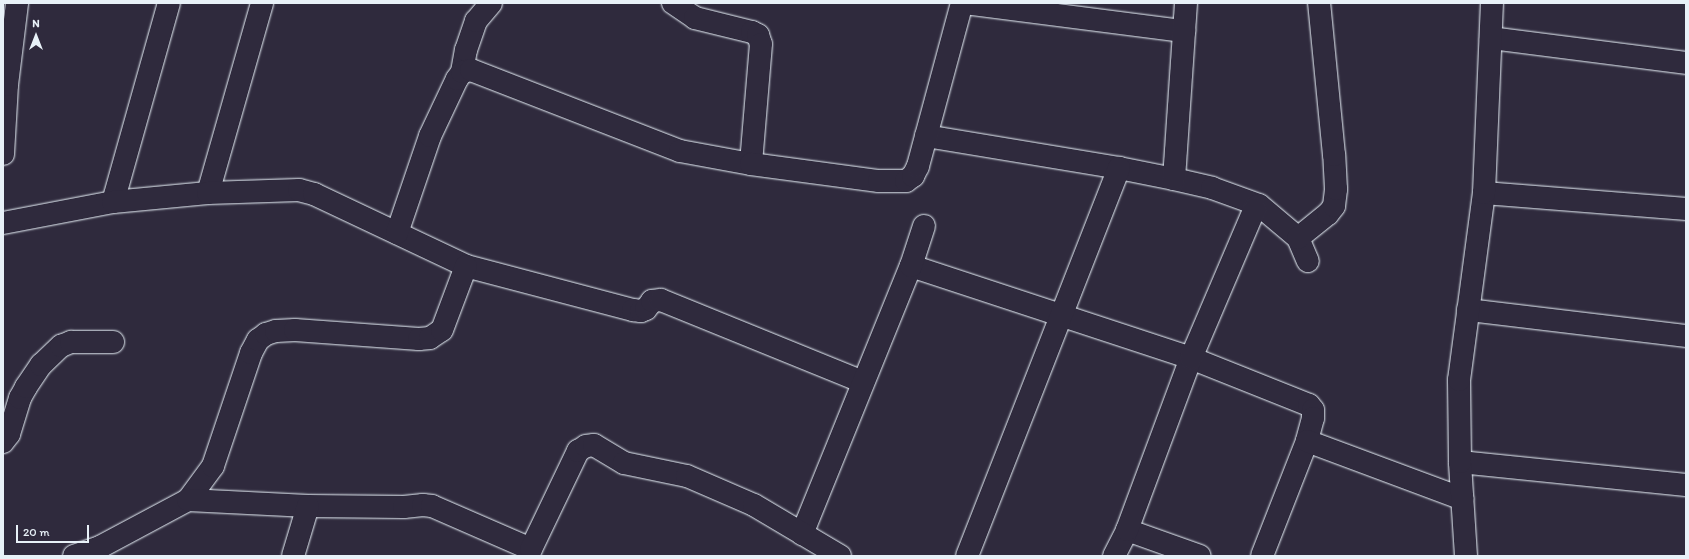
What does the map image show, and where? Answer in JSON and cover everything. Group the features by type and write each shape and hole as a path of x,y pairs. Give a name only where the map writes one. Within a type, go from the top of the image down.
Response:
{"street":[{"path":"3,154 7,85 17,3"},
{"path":"113,202 169,3"},
{"path":"208,193 262,3"},
{"path":"397,233 430,136 457,79 462,72 466,50 476,21 491,3"},
{"path":"673,3 695,18 752,32 758,35 761,44 751,164"},
{"path":"462,72 471,70 480,72 680,151 751,164 879,181 906,181 913,176 918,166 963,3 1184,31"},
{"path":"1174,179 1186,3"},
{"path":"1298,238 1328,214 1334,206 1336,190 1319,3"},
{"path":"1466,556 1460,462 1459,380 1484,193 1492,3"},
{"path":"1491,38 1686,64"},
{"path":"926,136 1119,168 1212,188 1259,205 1298,238 1308,261"},
{"path":"967,556 1119,168"},
{"path":"3,223 113,202 208,193 299,190 314,194 466,266 633,310 641,311 646,309 652,301 661,300 863,382"},
{"path":"1484,193 1686,209"},
{"path":"1114,556 1127,530 1191,358 1254,208"},
{"path":"802,534 911,266 924,226"},
{"path":"74,556 100,546 188,500 213,466 251,353 258,340 266,334 276,331 295,330 418,339 430,338 442,330 466,266"},
{"path":"911,266 1191,358 1309,405 1313,410 1313,418 1307,441 1262,556"},
{"path":"1468,310 1686,336"},
{"path":"3,442 10,434 20,398 26,387 41,365 56,351 71,342 113,342"},
{"path":"1307,441 1463,499"},
{"path":"188,500 308,506 404,507 428,505 538,552 578,451 586,446 594,445 624,463 687,476 754,505 840,556"},
{"path":"1460,462 1686,485"},
{"path":"293,556 308,506"},
{"path":"1127,530 1200,556"}]}
